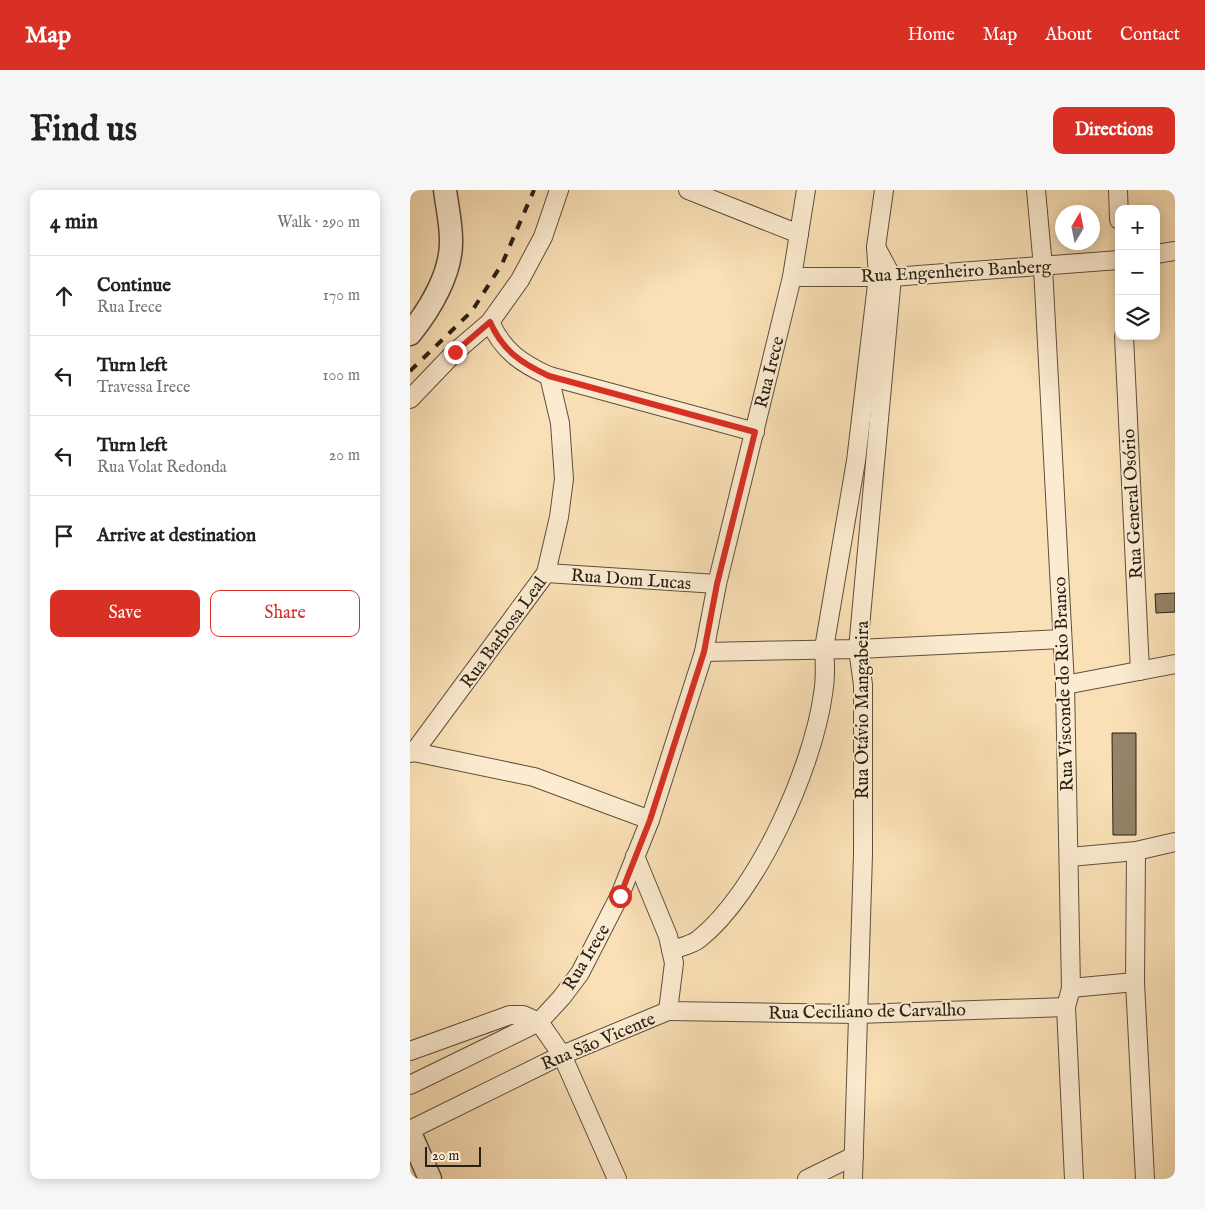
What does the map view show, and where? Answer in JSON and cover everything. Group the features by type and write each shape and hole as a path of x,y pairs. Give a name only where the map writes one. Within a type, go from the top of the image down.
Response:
{"street":[{"path":"410,334 419,323 446,270 451,241 445,190"},
{"path":"410,399 455,352 490,322 520,280 543,237 559,190"},
{"path":"688,190 799,234"},
{"name":"Rua Irece","path":"538,1022 562,997 580,973 620,896 650,820 704,652 717,584 792,277 806,190"},
{"path":"884,190 876,247 885,276"},
{"name":"Rua Visconde do Rio Branco","path":"1036,190 1043,267 1065,685 1070,858 1071,988 1066,1007 1074,1179"},
{"path":"1118,190 1118,205"},
{"path":"1160,253 1175,251"},
{"name":"Rua Engenheiro Banberg","path":"792,277 885,276 1043,267 1115,260"},
{"name":"Rua Otávio Mangabeira","path":"671,950 698,941 724,917 770,845 787,808 816,730 826,672 824,648 885,276"},
{"name":"Rua Otávio Mangabeira","path":"853,1179 863,854 863,685 858,649 885,276"},
{"path":"490,322 498,339 516,358 523,364 549,376 755,432"},
{"name":"Rua General Osório","path":"1124,340 1140,671"},
{"name":"Rua Barbosa Leal","path":"412,753 546,573 559,517 564,479 560,423 549,376"},
{"name":"Rua Dom Lucas","path":"546,573 717,584"},
{"path":"704,652 824,648 858,649 1062,639"},
{"path":"1065,685 1175,664"},
{"path":"412,753 458,763 499,768 534,777 650,820"},
{"path":"1070,858 1136,851 1175,842"},
{"path":"1136,851 1135,982 1145,1179"},
{"name":"Rua São Vicente","path":"410,1131 562,1055 668,1011 674,963 668,936 635,856"},
{"path":"1071,988 1135,982"},
{"name":"Rua Ceciliano de Carvalho","path":"668,1011 857,1014 1066,1007"},
{"path":"410,1051 510,1015 523,1015 538,1022 562,1055 617,1179"},
{"path":"410,1085 538,1022"},
{"path":"410,1131 430,1179"},
{"path":"807,1179 854,1156"}],"building":[{"path":"1175,593 1175,612 1156,613 1155,594"},
{"path":"1112,733 1136,733 1136,835 1113,835"}],"railway":[{"path":"410,371 472,311 502,264 534,190"}],"route":[{"path":"455,352 490,322 498,339 523,364 549,376 755,432 717,584 704,652 650,820 620,896"}]}
